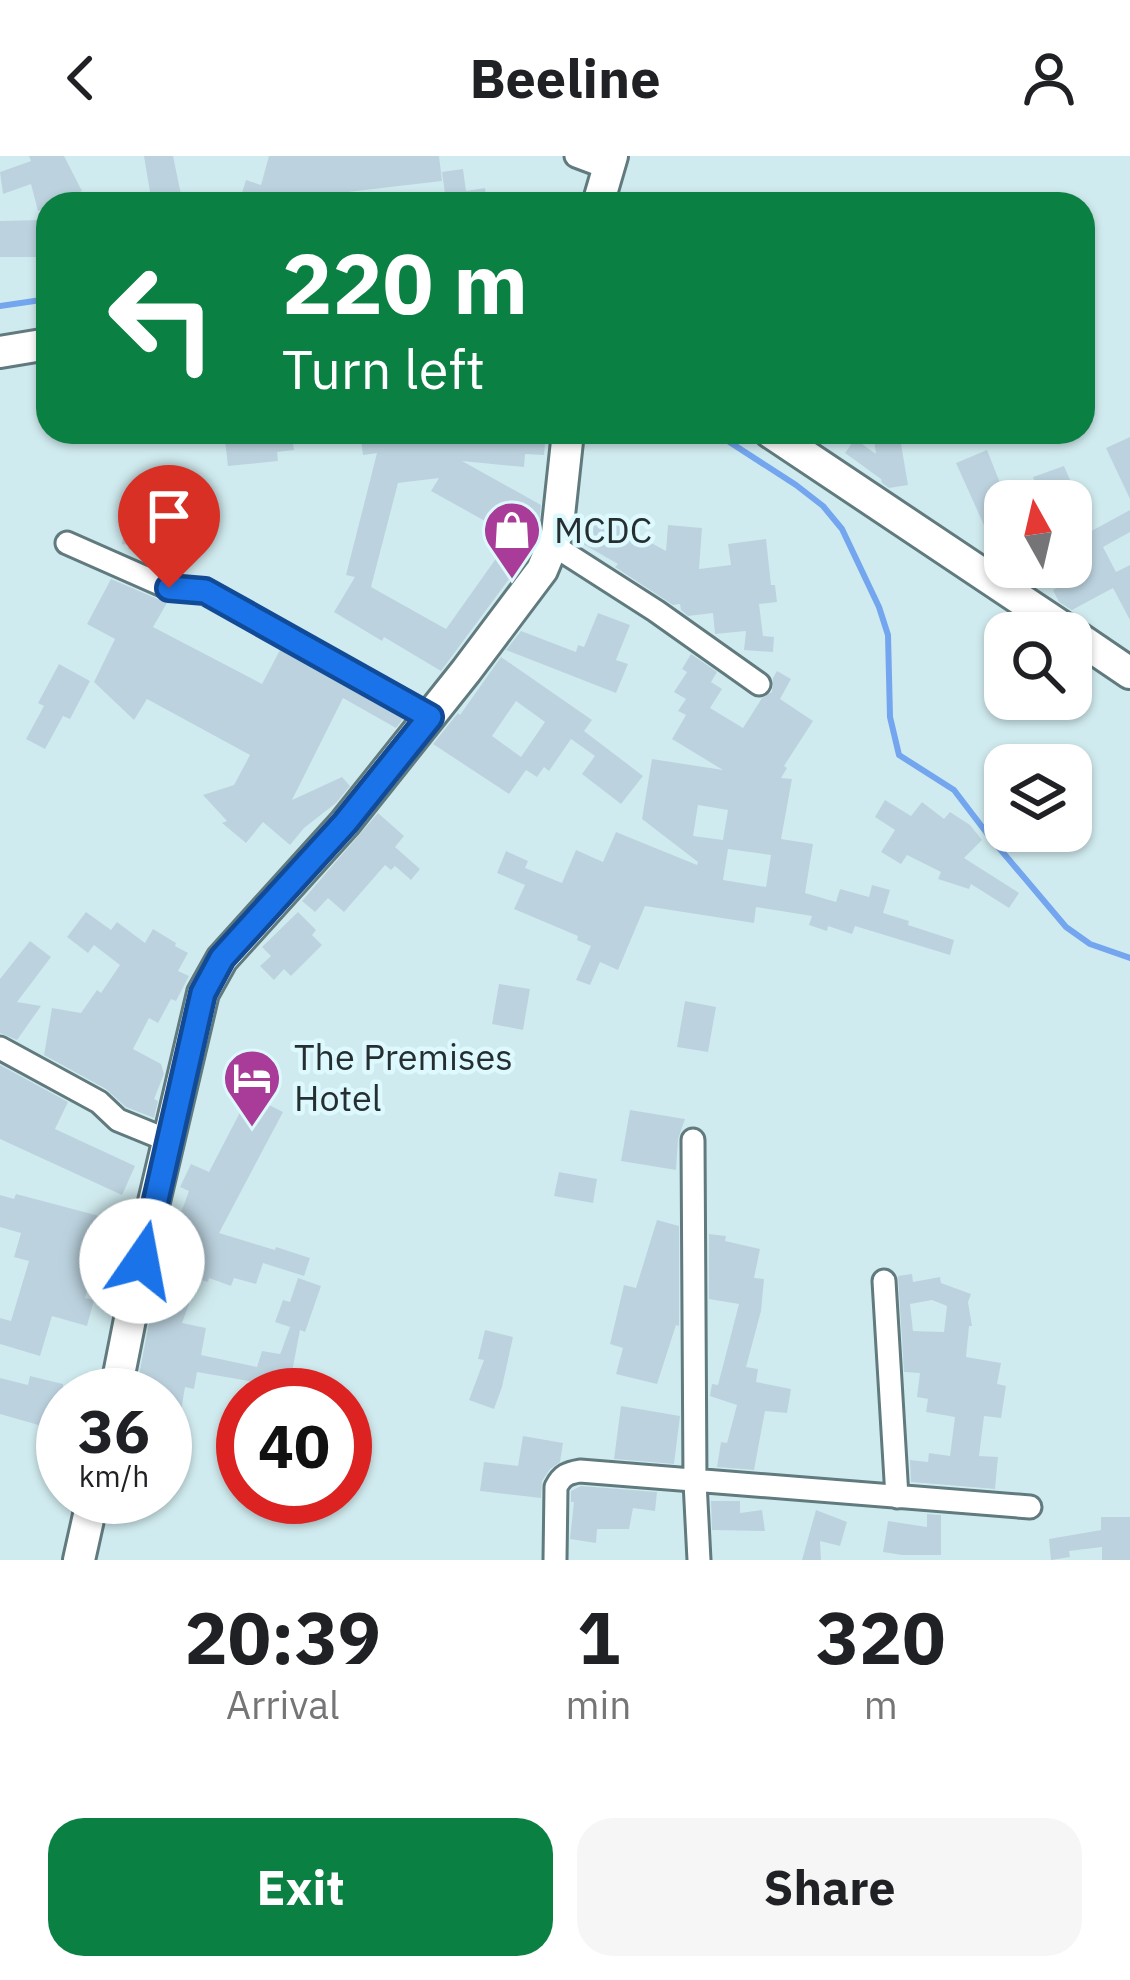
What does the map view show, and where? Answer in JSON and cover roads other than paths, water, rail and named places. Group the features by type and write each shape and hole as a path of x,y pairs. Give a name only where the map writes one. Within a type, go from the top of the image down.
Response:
{"street":[{"path":"576,156 610,162 601,192"},
{"path":"0,352 36,346"},
{"path":"121,1368 203,993 222,958 345,823 542,570 560,512 567,444"},
{"path":"788,444 1040,612"},
{"path":"67,543 169,588 205,591 430,717"},
{"path":"553,545 760,684"},
{"path":"1092,647 1130,673"},
{"path":"0,1048 99,1102 118,1120 167,1140"},
{"path":"692,1140 699,1560"},
{"path":"884,1281 897,1497"},
{"path":"555,1560 556,1486 568,1472 1030,1507"},
{"path":"79,1560 87,1524"}],"waterway":[{"path":"0,306 36,301"},
{"path":"733,444 796,485 842,529 888,635 890,717 899,755 954,790 1066,927 1090,944 1130,958"}],"place":[{"name":"MCDC","path":"512,581"},
{"name":"The Premises Hotel","path":"252,1129"}]}
